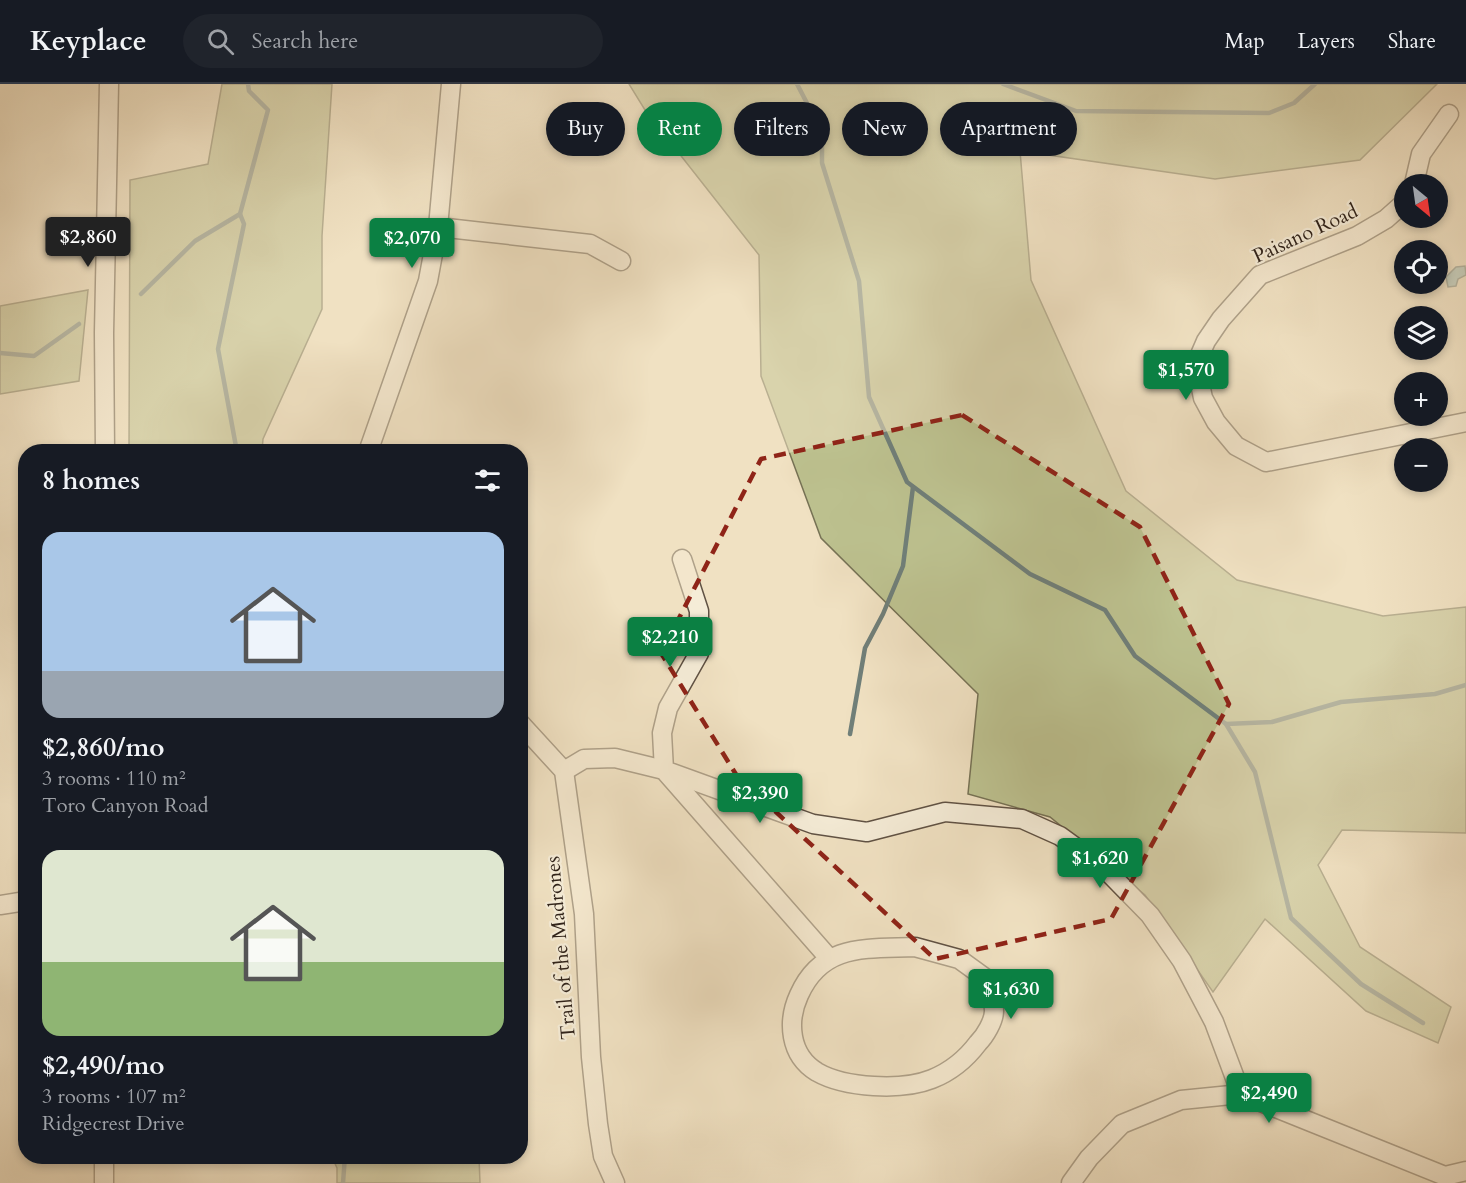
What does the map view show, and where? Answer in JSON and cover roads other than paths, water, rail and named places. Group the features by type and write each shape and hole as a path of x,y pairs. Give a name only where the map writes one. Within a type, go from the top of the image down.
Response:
{"street":[{"path":"105,444 104,333 109,84"},
{"path":"371,444 428,281 438,227 451,84"},
{"path":"1416,174 1421,154 1449,114"},
{"name":"Paisano Road","path":"1394,212 1357,236 1260,275 1221,319 1206,341 1196,364 1203,398 1216,422 1236,446 1266,462 1466,422"},
{"path":"438,227 590,244 621,261"},
{"path":"682,559 699,610 699,653 668,708 662,733 664,770 828,957"},
{"path":"528,732 564,771 585,759 615,758 664,770 813,824 867,832 945,812 1022,819 1059,836 1104,868 1150,915 1182,961 1214,1022 1241,1094"},
{"name":"Trail of the Madrones","path":"564,771 584,914 591,1056 598,1124 603,1156 615,1183"},
{"path":"0,905 18,902"},
{"path":"915,947 959,959 988,980 994,1013 984,1036 964,1061 931,1079 895,1086 856,1085 816,1071 801,1055 792,1037 791,1013 804,983 828,957 868,949 915,947"},
{"path":"1071,1183 1089,1158 1122,1124 1181,1100 1241,1094 1445,1179 1466,1172"},
{"path":"104,1164 104,1183"}],"water":[{"path":"1465,266 1466,275 1458,279 1456,286 1448,287 1448,275 1456,267"}],"waterway":[{"path":"141,294 195,241 240,214 268,110 249,91 248,84"},
{"path":"797,84 822,132 822,163 859,281 869,397 907,482 1030,574 1105,610 1135,656 1226,724 1255,772 1291,918 1361,984 1423,1023"},
{"path":"1003,84 1076,111 1269,113 1294,103 1315,84"},
{"path":"236,444 218,349 244,224 240,214"},
{"path":"0,353 34,356 79,324"},
{"path":"850,734 865,648 883,614 903,566 913,487"},
{"path":"1226,724 1272,722 1341,702 1435,694 1466,685"},
{"path":"343,1183 344,1164"}]}
